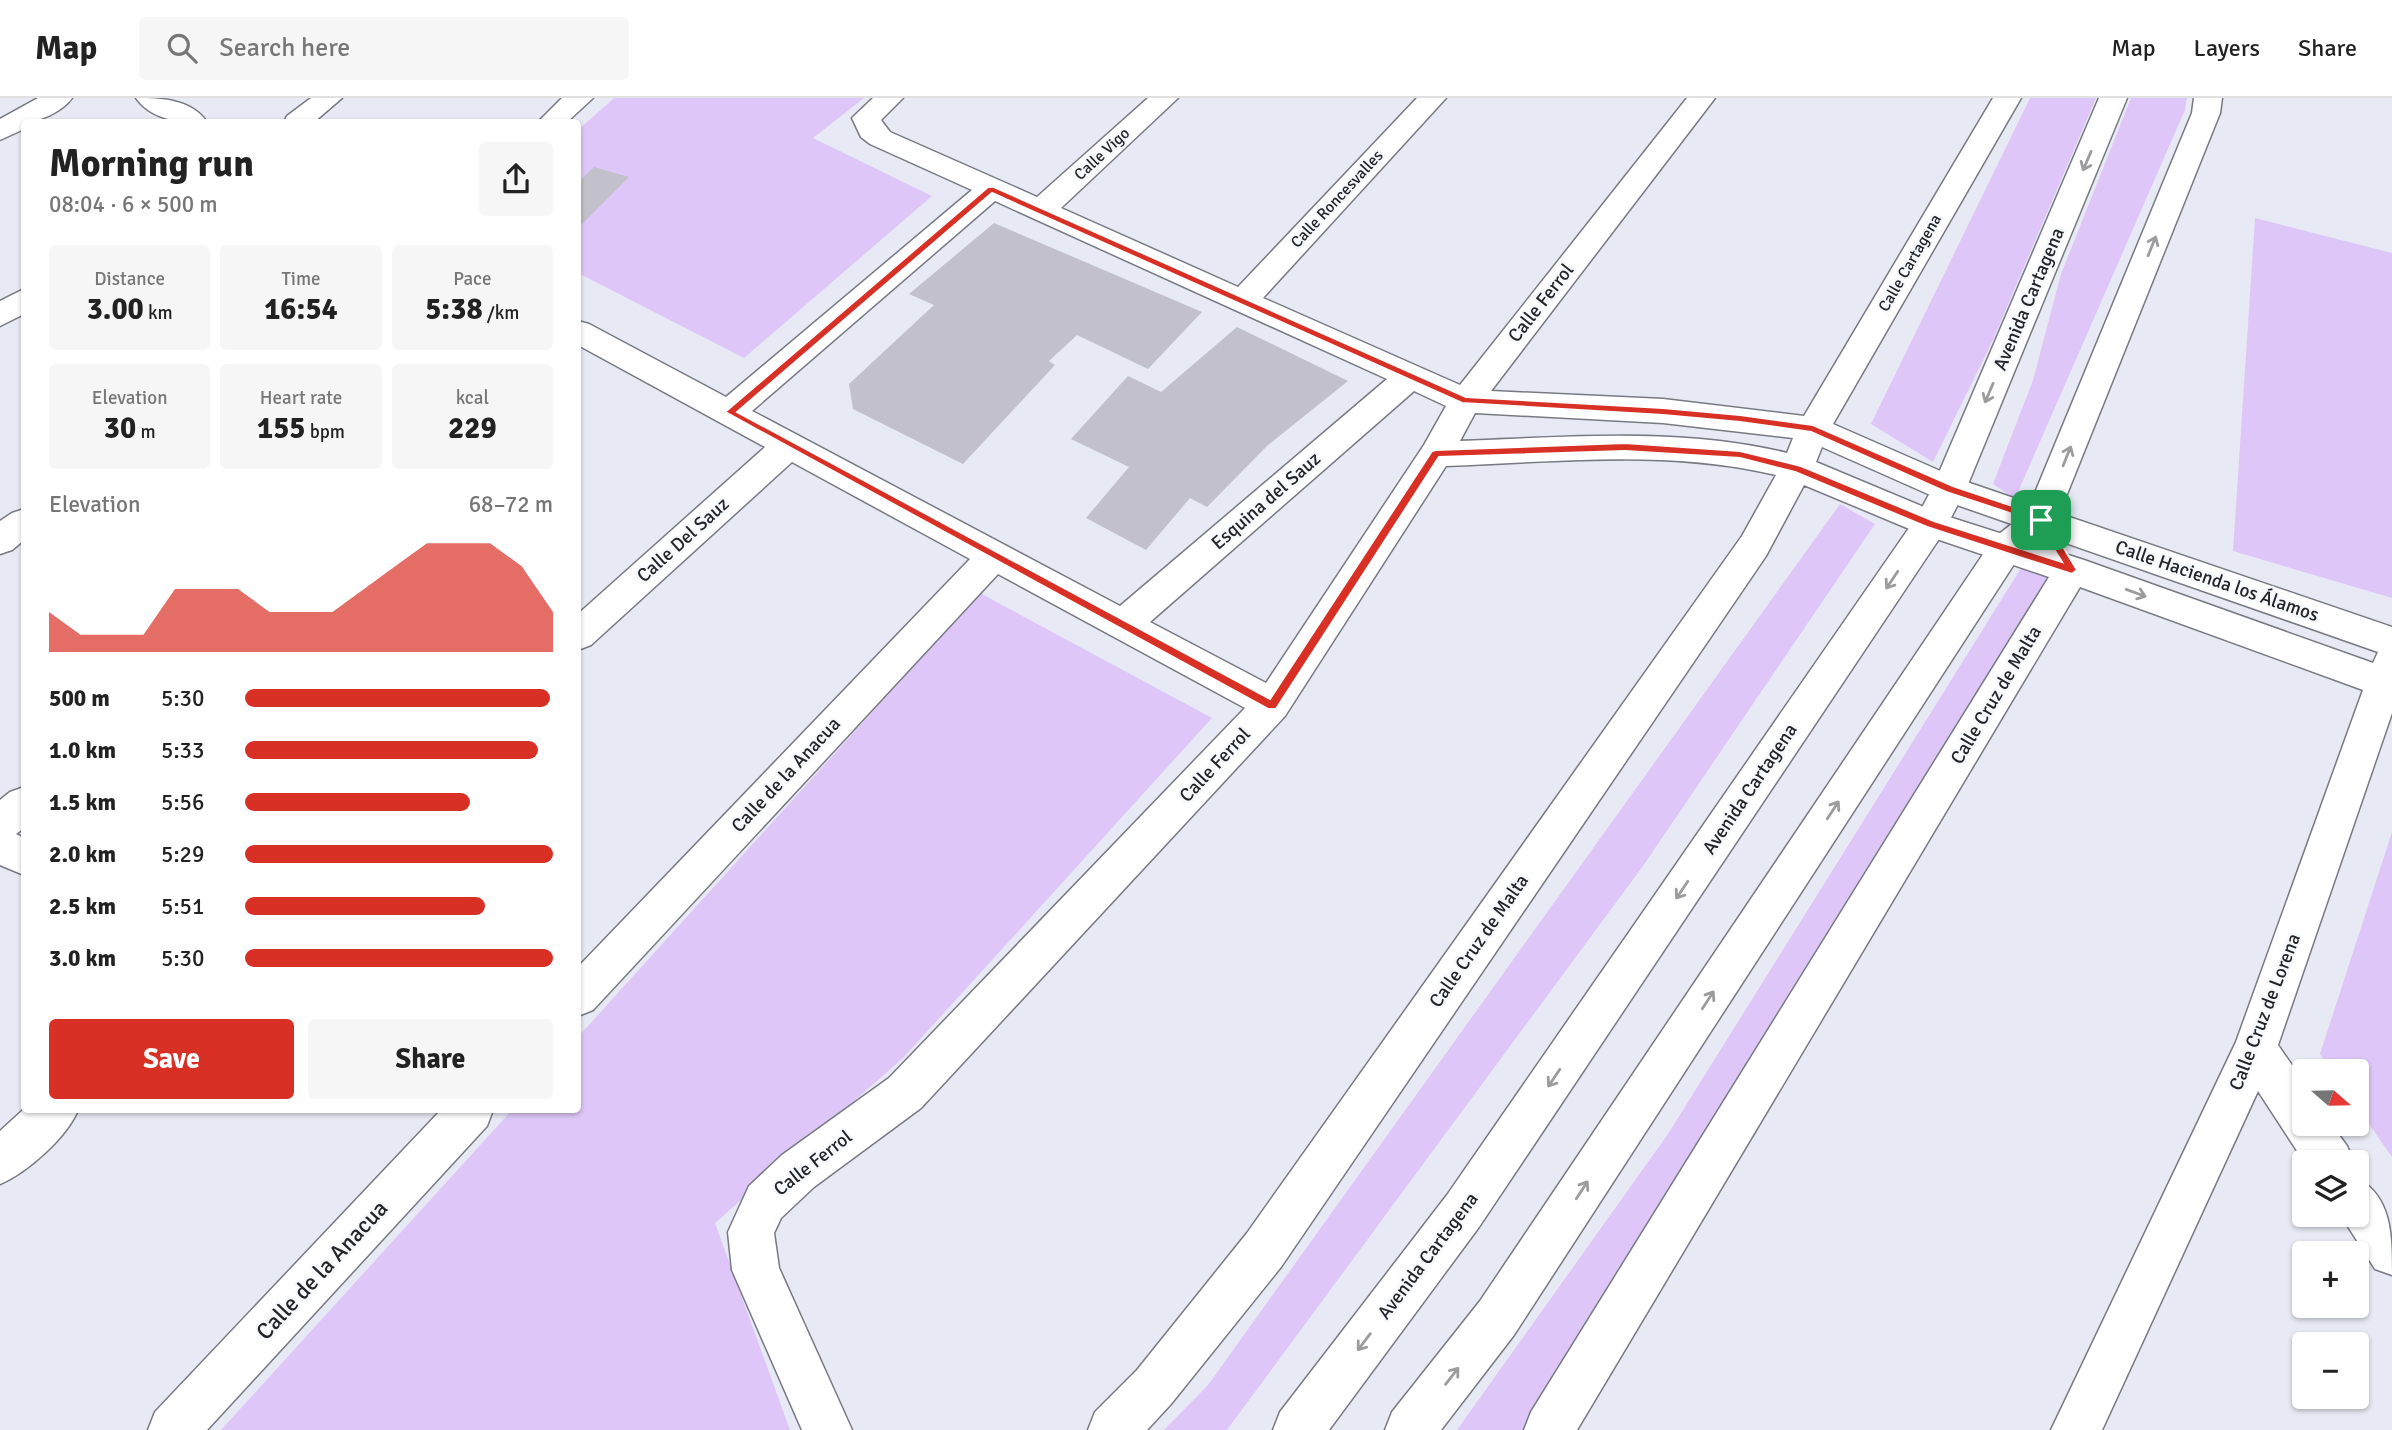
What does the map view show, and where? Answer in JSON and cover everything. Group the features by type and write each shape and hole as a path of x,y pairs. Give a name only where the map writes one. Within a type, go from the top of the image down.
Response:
{"street":[{"path":"21,119 58,98"},
{"path":"149,98 188,119"},
{"path":"301,119 328,98"},
{"path":"554,119 579,98"},
{"path":"889,98 866,118 871,131 880,138 1465,401 1663,411 1740,418 1813,429 1940,506"},
{"name":"Calle Vigo","path":"1041,211 1164,98"},
{"name":"Calle Roncesvalles","path":"1243,301 1432,98"},
{"name":"Calle Ferrol","path":"827,1430 756,1270 751,1232 765,1202 798,1171 905,1093 1272,705 1436,454 1465,401 1701,98"},
{"name":"Calle Cartagena","path":"1813,429 2007,98"},
{"name":"Avenida Cartagena","path":"1297,1430 1463,1211 1940,506 2113,98"},
{"path":"1410,1430 1497,1318 2006,548 2041,520 2206,113 2208,98"},
{"path":"0,131 21,119"},
{"path":"730,412 991,189"},
{"path":"0,315 21,302"},
{"path":"585,345 730,412 788,446 1272,705"},
{"name":"Esquina del Sauz","path":"1122,625 1410,377"},
{"name":"Calle Cruz de Malta","path":"1113,1430 1154,1387 1264,1251 1754,546 1797,468 1813,429"},
{"name":"Calle Del Sauz","path":"581,632 788,446"},
{"path":"1436,454 1625,447 1740,454 1940,506"},
{"name":"Calle Hacienda los Álamos","path":"1940,506 2041,520 2390,667"},
{"name":"Calle Hacienda los Álamos","path":"1940,506 2006,548 2390,667"},
{"path":"2041,520 2072,570"},
{"path":"0,540 21,524"},
{"name":"Calle de la Anacua","path":"581,993 995,555"},
{"name":"Calle Cruz de Malta","path":"1549,1430 2072,570"},
{"name":"Calle Cruz de Lorena","path":"2076,1430 2255,1049 2390,667"},
{"path":"0,824 21,806"},
{"path":"0,846 21,856"},
{"path":"2255,1049 2292,1104"},
{"path":"0,1161 53,1113"},
{"name":"Calle de la Anacua","path":"173,1430 468,1113"},
{"path":"2369,1218 2392,1252"}],"shaded area":[{"path":"614,98 864,98 813,138 932,196 744,358 581,275 581,127"},
{"path":"2030,98 2096,98 1993,340 1933,462 1871,424"},
{"path":"2131,98 2187,98 2185,110 2015,499 1993,484 2033,380 2061,274"},
{"path":"2255,218 2392,253 2392,598 2233,551"},
{"path":"1840,504 1875,524 1643,866 1227,1430 1164,1430 1208,1385"},
{"path":"2023,565 2052,577 1527,1430 1457,1430 1668,1134"},
{"path":"980,593 1212,718 903,1058 715,1223 790,1430 221,1430 509,1113 581,1113 581,1034"},
{"path":"2392,832 2392,1157 2370,1126 2370,1059 2324,1059 2320,1054"}],"building":[{"path":"594,167 629,177 581,225 581,179"},
{"path":"994,223 1202,312 1148,369 1077,335 1049,361 1055,365 963,464 853,409 849,384 934,305 909,294"},
{"path":"1237,327 1348,381 1267,446 1207,507 1190,498 1146,550 1086,518 1129,467 1071,439 1128,376 1161,392"}],"route":[{"path":"991,189 1465,401 1663,411 1740,418 1813,429 1949,489 2041,520 2072,570 1930,524 1797,468 1740,454 1625,447 1436,454 1272,705 788,446 730,412 991,189"}]}
